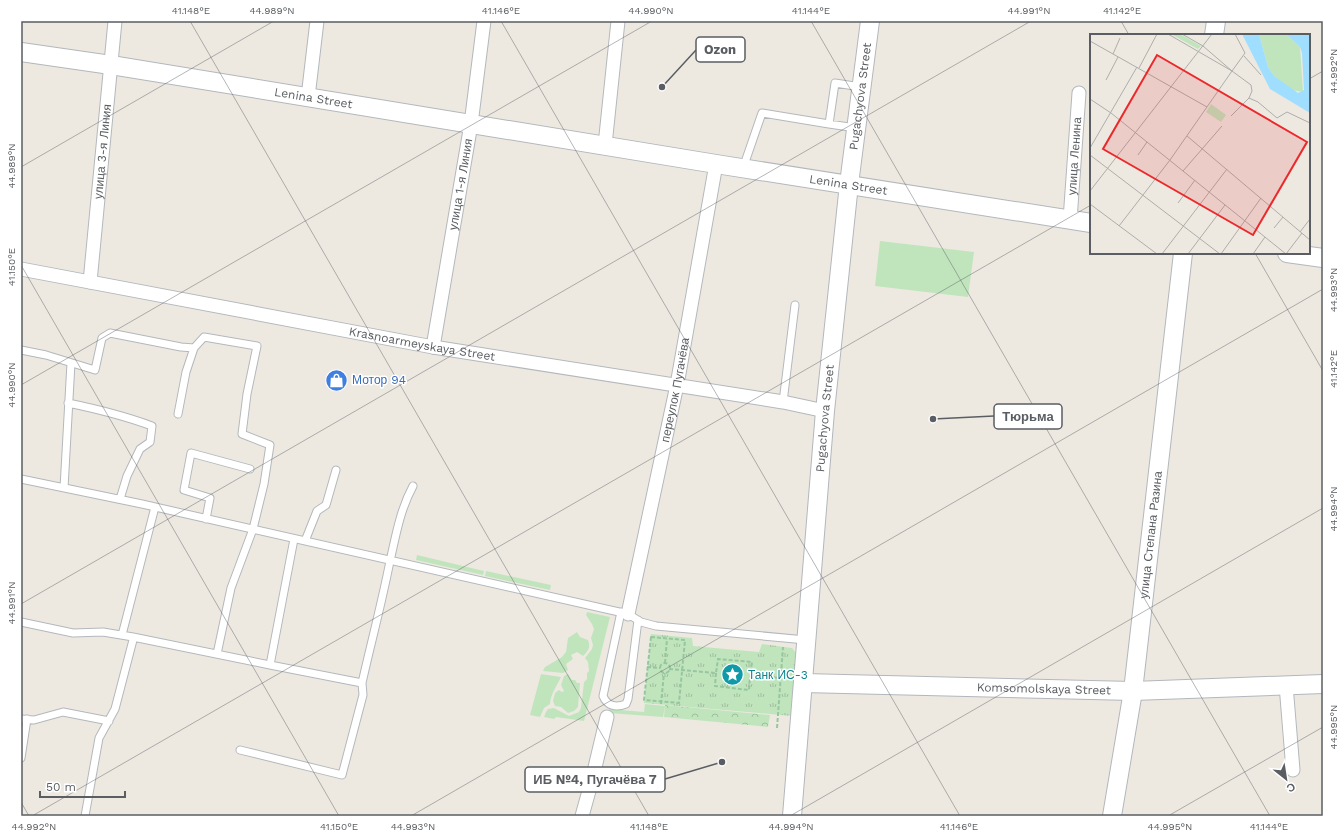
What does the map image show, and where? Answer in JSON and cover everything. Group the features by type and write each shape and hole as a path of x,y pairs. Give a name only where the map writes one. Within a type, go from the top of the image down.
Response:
{"main road":[{"name":"Pugachyova Street","path":"792,816 825,411 849,184 870,21"},
{"path":"1214,34 1216,21"},
{"name":"Lenina Street","path":"21,52 110,65 716,164 1090,223"},
{"name":"улица Степана Разина","path":"1112,816 1133,691 1183,254"},
{"path":"1294,254 1323,258"},
{"name":"Komsomolskaya Street","path":"803,683 1133,691 1323,684"}],"street":[{"name":"улица 3-я Линия","path":"90,282 115,21"},
{"path":"308,98 317,21"},
{"name":"улица 1-я Линия","path":"433,347 471,124 484,21"},
{"path":"605,145 618,21"},
{"name":"улица Ленина","path":"1070,220 1079,93"},
{"name":"переулок Пугачёва","path":"629,615 677,385 716,164"},
{"name":"Krasnoarmeyskaya Street","path":"21,269 433,347 783,402 825,411"},
{"path":"1286,685 1293,770"},
{"path":"582,816 607,717"}],"lane":[{"path":"829,124 835,84 861,87"},
{"path":"743,168 762,113 856,128"},
{"path":"783,402 795,305"},
{"path":"21,350 46,355 95,370 102,338 110,333 181,347 194,348"},
{"path":"178,414 186,372 194,348 204,337 257,346 247,394 242,434 270,445 264,484 253,530 231,588 216,654"},
{"path":"64,488 71,363"},
{"path":"68,403 97,409 152,426 150,442 140,449 127,476 120,500"},
{"path":"206,519 210,498 184,490 191,453 250,469"},
{"path":"305,541 317,511 326,505 336,470"},
{"path":"21,479 155,507 629,615 656,626 806,640"},
{"path":"240,750 342,775 363,695 362,683 396,529 406,497 412,486"},
{"path":"122,635 155,507"},
{"path":"270,665 294,539"},
{"path":"629,615 628,700 626,704 621,706 610,705 606,702 604,696 629,615"},
{"path":"21,622 73,633 103,632 122,635 362,683"},
{"path":"85,816 99,738 115,710 133,640"},
{"path":"21,758 24,719 34,720 63,712 109,721"}],"path":[{"path":"651,637 668,637 685,640 679,703 661,703 644,700 651,637"},
{"path":"660,668 662,664 665,663 668,637"},
{"path":"777,728 783,647"},
{"path":"718,659 752,662 749,690 715,686 716,673 718,659"},
{"path":"665,663 669,666 669,669"},
{"path":"648,667 660,668 664,673 661,703"},
{"path":"664,673 668,672 669,669 716,673"},
{"path":"750,675 780,678"}],"green space":[{"path":"880,241 974,252 968,297 875,286"},
{"path":"417,555 484,571 483,575 416,560"},
{"path":"486,571 551,585 550,590 485,576"},
{"path":"587,612 610,617 584,721 544,717 548,709 554,708 569,716 579,712 581,708 584,682 587,679 587,673 589,671 588,662 585,658 592,649 593,645 591,638 594,629 586,615"},
{"path":"577,632 580,637 588,640 588,651 583,656 577,652 571,655 573,659 566,664 568,670 563,673 543,671 545,667 562,657 566,652 568,638"},
{"path":"651,634 692,638 693,646 759,652 762,644 792,648 797,654 792,716 644,703"},
{"path":"541,674 561,677 550,704 544,708 540,717 530,715"},
{"path":"568,674 572,680 580,683 578,707 574,711 568,713 561,707 555,706 553,701 555,693 559,690 562,692 564,691 561,685 564,676"},
{"path":"645,704 665,706 663,717 608,713 609,709 644,712"},
{"path":"665,705 770,715 768,727 664,717"}],"place":[{"name":"Ozon","path":"662,87"},
{"name":"Мотор 94","path":"336,380"},
{"name":"Тюрьма","path":"933,419"},
{"name":"Танк ИС-3","path":"733,675"},
{"name":"ИБ №4, Пугачёва 7","path":"722,762"}]}
